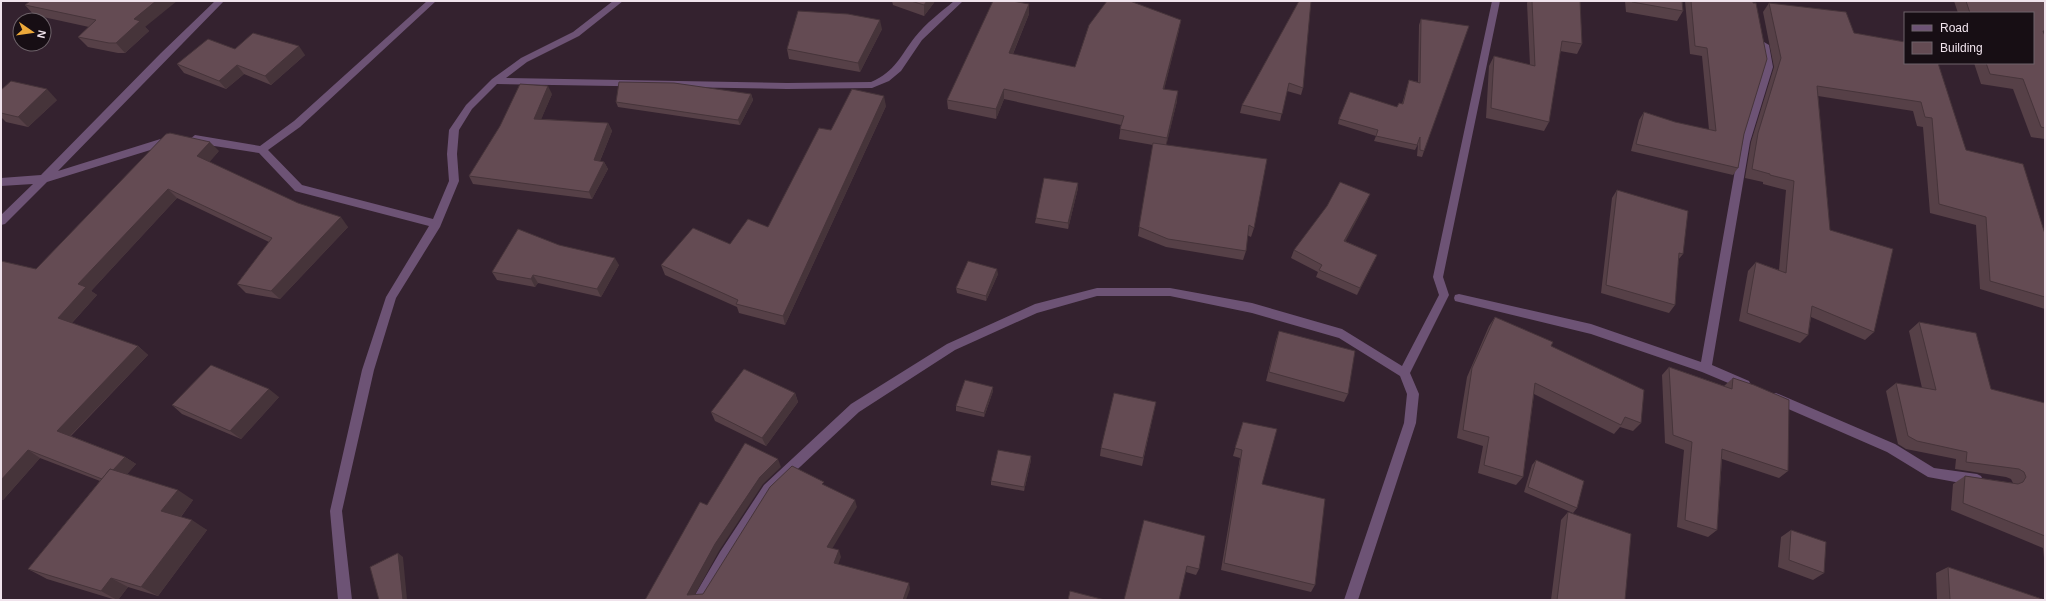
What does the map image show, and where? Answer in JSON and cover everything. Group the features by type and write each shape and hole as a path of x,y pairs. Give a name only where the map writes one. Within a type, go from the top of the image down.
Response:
{"street":[{"path":"1,221 45,179 186,33 220,1"},
{"path":"262,150 297,124 432,1"},
{"path":"345,600 336,511 368,370 391,297 436,224 454,181 452,154 454,130 468,107 495,81 524,60 576,34 620,1"},
{"path":"495,81 872,86 886,79 898,69 919,38 959,1"},
{"path":"1404,374 1444,295 1438,277 1496,1"},
{"path":"1706,368 1745,142 1768,66 1763,37"},
{"path":"1,182 45,179 183,138 262,150 300,188 436,224"},
{"path":"699,600 768,489 855,408 952,348 1035,309 1098,292 1170,292 1252,308 1342,334 1404,374 1413,394 1410,423 1351,600"},
{"path":"1459,298 1591,329 1706,368 1891,448 1932,473 1991,482"}],"building":[{"path":"30,1 156,1 134,19 140,21 116,43 109,43 78,37 96,20 25,5"},
{"path":"911,1 927,1 924,5"},
{"path":"993,1 1012,1 1029,4 1009,53 1075,67 1089,25 1107,1 1130,1 1181,20 1163,89 1178,91 1167,138 1120,129 1124,116 1004,89 996,109 947,100"},
{"path":"1299,1 1311,1 1303,88 1289,83 1282,114 1242,105"},
{"path":"1532,1 1580,1 1582,44 1562,41 1549,122 1491,108 1494,56 1535,66"},
{"path":"1682,1 1683,11 1632,2"},
{"path":"1691,1 1753,1 1753,3 1756,3 1767,59 1744,134 1738,168 1636,144 1644,112 1675,122 1716,131 1707,48 1695,46"},
{"path":"1966,1 2045,1 2045,31 2043,31 2045,36 2045,128 2041,127 2023,79 1990,74 1986,64 2034,64 2034,12 1970,12"},
{"path":"1769,3 1846,12 1854,33 1904,42 1904,64 1938,64 1966,150 2023,164 2045,234 2045,297 1990,281 1986,217 1939,204 1932,118 1925,117 1921,102 1817,86 1830,230 1893,249 1874,332 1812,306 1808,335 1747,313 1756,262 1786,273 1794,181 1752,169 1758,133 1781,58"},
{"path":"798,11 848,14 880,20 858,63 787,49"},
{"path":"1421,19 1469,26 1424,151 1420,150 1420,137 1417,145 1376,136 1378,130 1339,119 1350,92 1397,107 1399,103 1403,104 1409,80 1420,83"},
{"path":"253,33 299,46 265,76 237,65 219,81 177,64 208,39 235,49"},
{"path":"11,81 47,89 18,117 1,113 1,90"},
{"path":"619,82 674,83 751,94 738,120 616,102"},
{"path":"520,84 548,86 534,119 608,123 594,160 604,162 589,192 469,176 500,126"},
{"path":"852,89 884,96 783,316 736,304 738,300 661,265 693,228 730,244 748,219 768,227 819,128 831,130"},
{"path":"170,133 210,142 197,156 298,203 341,217 271,291 237,284 272,238 168,189 78,284 86,287 58,318 138,346 57,431 125,457 113,470 110,469 102,479 28,450 1,480 1,261 36,269 166,134"},
{"path":"1153,143 1267,159 1254,228 1249,225 1246,251 1168,239 1139,227"},
{"path":"1044,178 1078,183 1068,223 1036,218"},
{"path":"1340,182 1370,194 1344,241 1377,255 1360,288 1319,270 1322,265 1294,250 1327,206"},
{"path":"1617,190 1688,211 1683,254 1679,253 1675,305 1606,285"},
{"path":"518,229 559,245 615,258 597,289 533,275 531,279 492,272"},
{"path":"968,261 997,269 986,296 956,288"},
{"path":"1495,317 1553,342 1551,346 1644,390 1641,423 1625,417 1621,425 1535,383 1523,477 1484,465 1489,437 1463,430 1472,368"},
{"path":"1919,322 1976,333 1991,389 2045,403 2045,536 1963,503 1965,476 2018,484 2023,482 2026,477 2024,472 2019,469 1966,462 1967,452 1917,441 1908,436 1896,383 1936,390"},
{"path":"1279,331 1355,351 1348,394 1269,372"},
{"path":"211,365 269,389 230,431 172,405"},
{"path":"1669,367 1732,389 1733,378 1789,400 1788,471 1722,449 1717,530 1685,520 1692,442 1673,435"},
{"path":"744,369 795,393 762,438 711,412"},
{"path":"965,380 993,387 984,413 956,406"},
{"path":"1114,393 1156,402 1143,458 1101,448"},
{"path":"1243,422 1277,429 1262,484 1325,499 1315,585 1224,563 1242,450 1235,448"},
{"path":"745,443 778,459 760,477 715,544 687,595 703,594 770,487 792,466 824,482 822,484 855,500 827,547 839,550 834,563 909,583 903,600 645,600 700,502 707,505"},
{"path":"998,450 1031,456 1024,487 991,481"},
{"path":"1536,460 1584,481 1577,508 1528,487"},
{"path":"110,469 178,490 161,511 192,520 141,587 111,578 101,591 28,569"},
{"path":"1568,512 1631,534 1625,600 1557,600"},
{"path":"1144,520 1205,536 1199,569 1187,566 1179,600 1124,600"},
{"path":"1791,530 1826,542 1824,573 1789,560"},
{"path":"398,553 403,600 379,600 370,567"},
{"path":"1948,567 2045,600 1950,600"},
{"path":"1070,591 1105,600 1068,600"}]}
